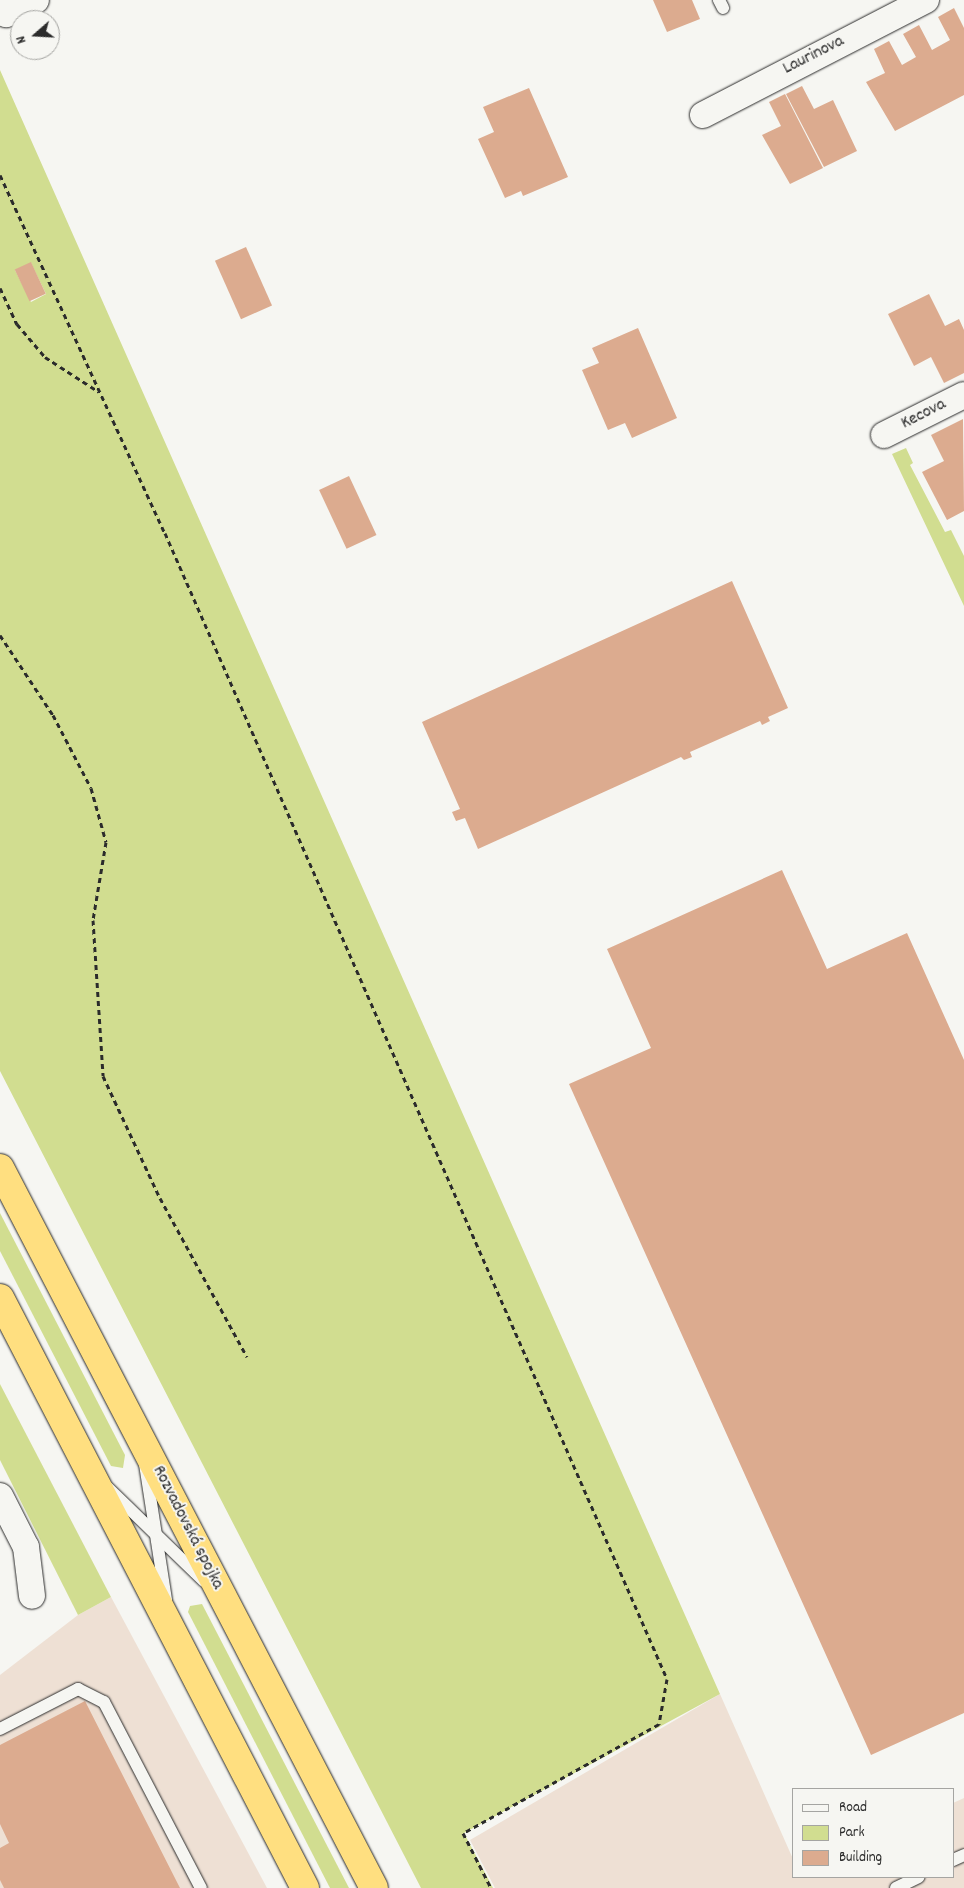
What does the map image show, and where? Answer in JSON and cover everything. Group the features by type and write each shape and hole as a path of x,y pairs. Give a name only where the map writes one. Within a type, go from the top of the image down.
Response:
{"highway":[{"name":"Rozvadovská spojka","path":"0,1168 374,1888"},
{"path":"0,1298 305,1888"}],"street":[{"path":"0,11 6,14 36,0"},
{"name":"Laurinova","path":"703,115 926,0"},
{"name":"Kecova","path":"884,435 964,395"},
{"path":"0,1496 26,1547 32,1596"}],"lane":[{"path":"141,1439 170,1627"},
{"path":"88,1468 224,1600"},
{"path":"0,1729 78,1689 104,1702 200,1888"},
{"path":"896,1888 917,1878"}],"path":[{"path":"0,175 100,392 546,1397 667,1679 658,1724 463,1833 491,1888"},
{"path":"0,288 17,324 45,357 100,392"},
{"path":"0,635 53,715 91,788 106,842 93,920 103,1076 160,1198 247,1357"}],"shaded area":[{"path":"111,1597 267,1888 0,1888 0,1675 78,1615"},
{"path":"720,1694 792,1857 792,1878 954,1878 954,1803 964,1798 964,1888 495,1888 470,1840"}],"green space":[{"path":"0,70 720,1694 464,1833 493,1888 421,1888 0,1071","holes":["31,263 46,294 31,302 15,270"]},
{"path":"906,448 913,463 910,465 945,532 951,530 964,556 964,606 892,454"},
{"path":"0,1213 125,1455 123,1468 111,1466 0,1251"},
{"path":"0,1384 111,1597 78,1615 0,1460"},
{"path":"202,1604 349,1888 330,1888 188,1612 190,1606"}],"building":[{"path":"653,0 692,0 700,19 667,32"},
{"path":"954,8 964,28 964,95 895,131 866,82 885,73 874,49 889,41 902,65 916,57 903,34 919,25 932,50 950,40 938,17"},
{"path":"802,86 814,109 833,100 857,151 824,167 786,94"},
{"path":"529,88 568,177 523,196 521,191 505,198 478,139 494,132 483,107"},
{"path":"785,94 823,168 790,184 762,135 781,126 769,102"},
{"path":"246,247 272,305 241,319 215,261"},
{"path":"31,262 46,294 29,301 15,270"},
{"path":"929,294 945,326 959,319 964,330 964,373 944,383 931,357 914,366 888,314"},
{"path":"638,328 677,418 632,438 625,423 608,430 582,370 599,363 592,348"},
{"path":"963,419 964,511 947,520 922,472 944,461 931,435"},
{"path":"349,476 376,535 347,549 319,490"},
{"path":"732,581 788,708 768,717 770,721 762,725 760,721 690,752 692,757 684,760 681,757 478,849 465,818 456,821 452,812 460,809 422,722"},
{"path":"782,870 827,969 907,933 964,1060 964,1713 871,1755 569,1084 651,1048 607,949"},
{"path":"85,1701 180,1888 4,1888 0,1880 0,1848 9,1843 0,1824 0,1745"}]}
